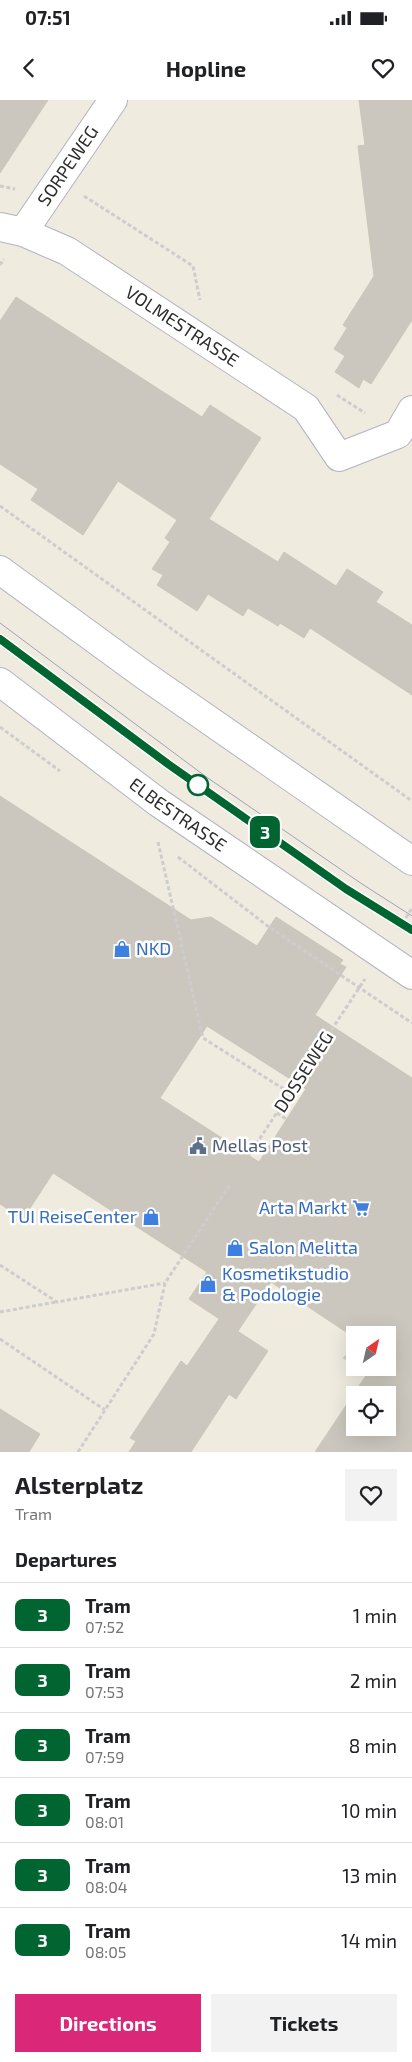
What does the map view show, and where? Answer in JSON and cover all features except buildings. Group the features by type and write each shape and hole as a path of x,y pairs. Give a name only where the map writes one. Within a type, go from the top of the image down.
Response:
{"street":[{"name":"SORPEWEG","path":"11,230 59,180 113,100"},
{"name":"VOLMESTRASSE","path":"11,230 67,251 306,408 339,457 398,434"},
{"path":"398,434 412,410"},
{"path":"0,570 144,675 412,861"},
{"name":"ELBESTRASSE","path":"0,682 159,804 412,975"}],"path":[{"path":"59,180 193,266 201,307"},
{"path":"332,392 398,434"},
{"path":"0,506 412,801"},
{"path":"158,842 204,1038 290,1093"},
{"path":"269,927 412,1023"},
{"name":"DOSSEWEG","path":"249,1155 359,988"},
{"path":"277,1113 286,1119"},
{"path":"78,1452 154,1334 165,1283 231,1183"},
{"path":"0,1265 56,1302"},
{"path":"0,1312 165,1283"},
{"path":"0,1339 105,1410"}],"tram line":[{"path":"0,623 205,776 362,884 412,916"},
{"path":"0,639 120,729 346,889 412,930"},
{"name":"3","path":"0,639 168,764 346,889 412,930"}],"place":[{"name":"NKD","path":"122,949"},
{"name":"Mellas Post","path":"198,1146"},
{"name":"Arta Markt","path":"361,1208"},
{"name":"TUI ReiseCenter","path":"151,1217"},
{"name":"Salon Melitta","path":"235,1248"},
{"name":"Kosmetikstudio & Podologie","path":"208,1284"}]}
